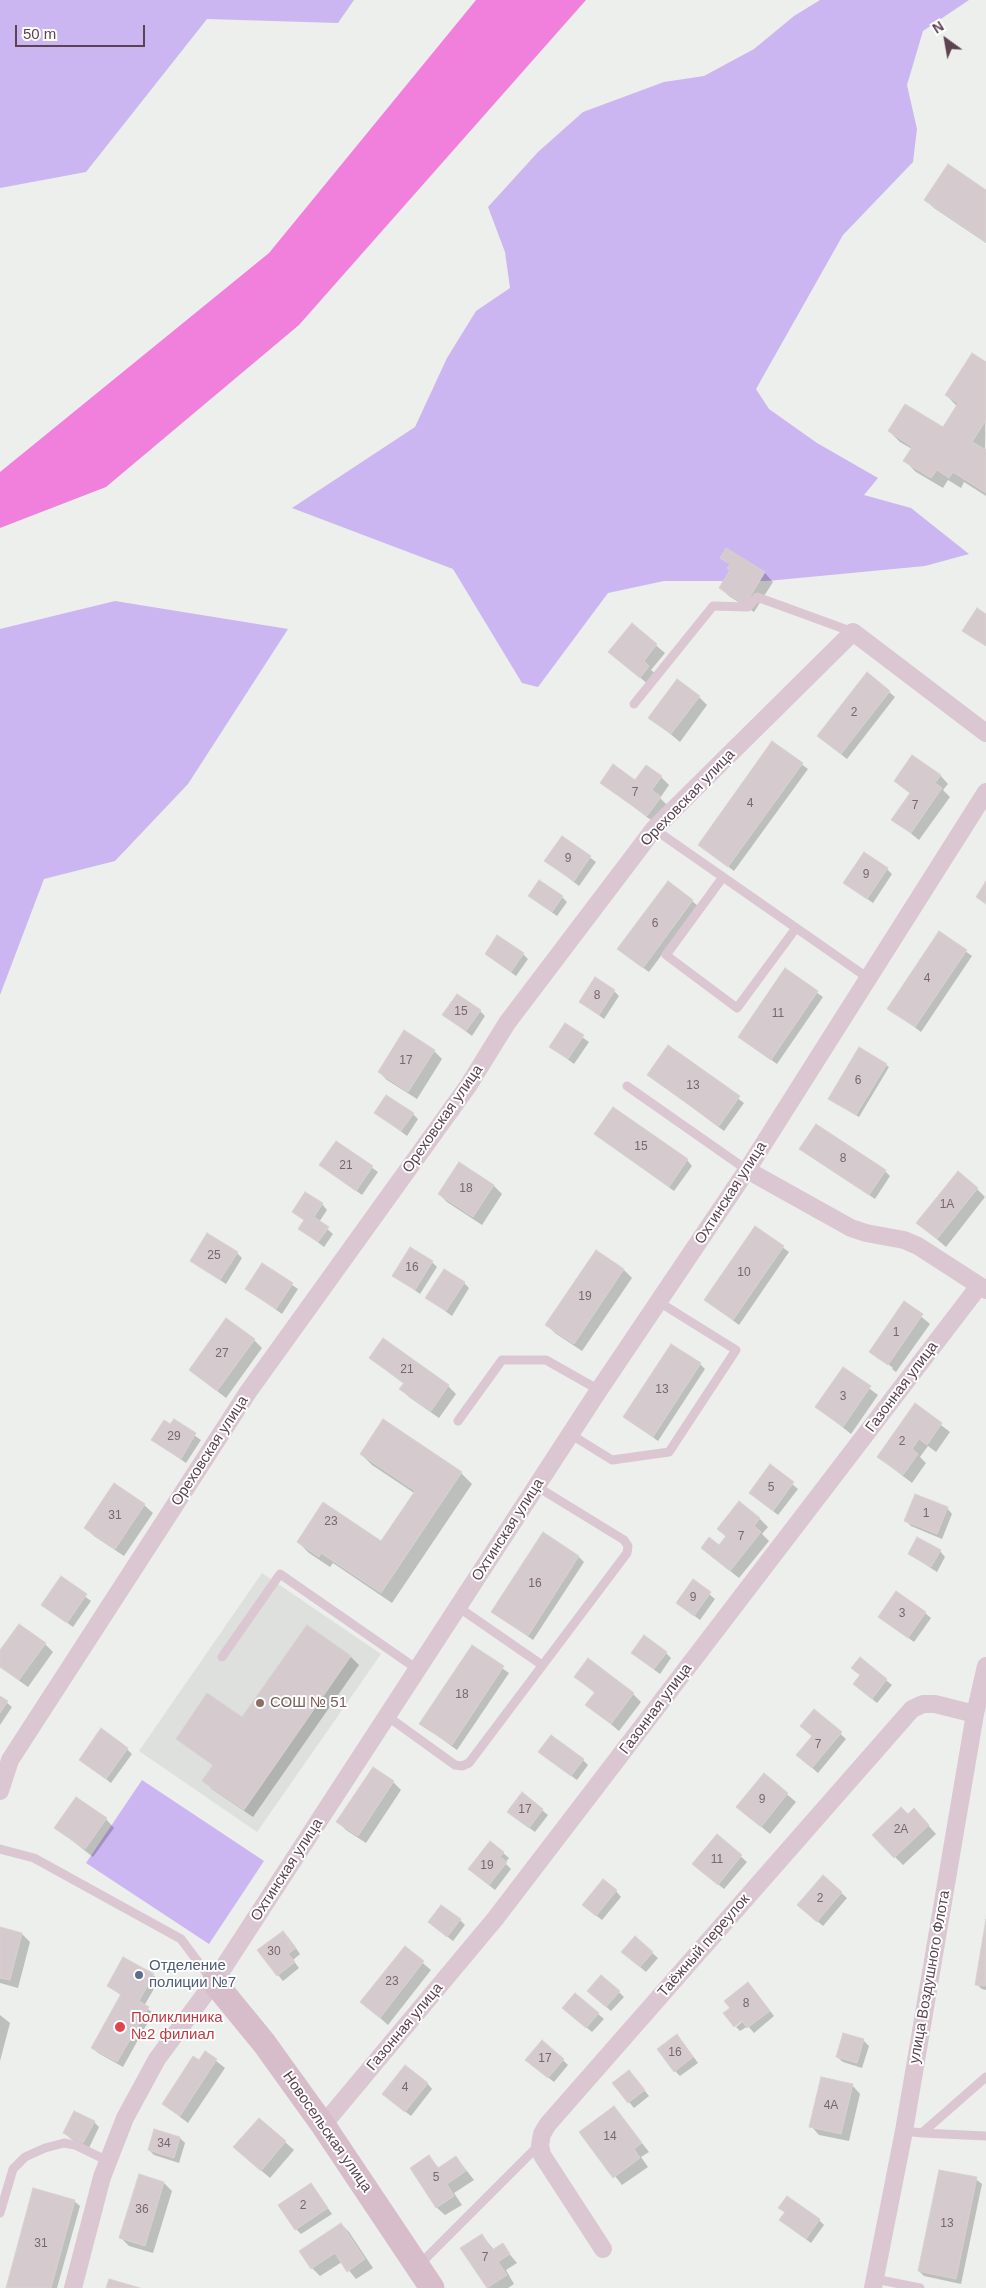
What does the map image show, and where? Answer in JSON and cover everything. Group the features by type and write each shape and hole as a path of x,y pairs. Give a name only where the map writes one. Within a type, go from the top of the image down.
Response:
{"street":[{"path":"853,632 986,733"},
{"name":"Ореховская улица","path":"0,1791 10,1760 248,1392 468,1086 507,1023 654,829 853,632"},
{"name":"Охтинская улица","path":"73,2288 108,2161 125,2118 158,2059 214,1982 570,1434 747,1170 868,978 984,800"},
{"path":"747,1170 851,1228 866,1233 904,1240 918,1246 982,1288"},
{"name":"Газонная улица","path":"324,2125 495,1919 982,1288"},
{"name":"улица Воздушного Флота","path":"874,2283 904,2131 975,1714 986,1666"},
{"name":"Таёжный переулок","path":"540,2144 542,2134 548,2124 912,1709 923,1704 934,1704 975,1714"},
{"name":"Новосельская улица","path":"214,1982 264,2043 324,2125 432,2288"},
{"path":"540,2144 542,2155 603,2249"}],"lane":[{"path":"634,704 713,606 748,607 757,597 853,632"},
{"path":"654,829 868,978"},
{"path":"722,877 666,955 737,1008 796,928"},
{"path":"627,1086 747,1170"},
{"path":"570,1434 612,1460 669,1452 736,1350 658,1302"},
{"path":"458,1421 502,1360 546,1360 599,1390"},
{"path":"387,1716 455,1765 462,1766 469,1763 627,1553 628,1546 624,1540 536,1486"},
{"path":"222,1657 280,1574 417,1669"},
{"path":"458,1607 542,1665"},
{"path":"0,1849 34,1858 181,1938 214,1982"},
{"path":"922,2133 986,2077"},
{"path":"904,2131 986,2136"},
{"path":"0,2213 13,2169 26,2157 45,2148 64,2143 74,2145 108,2161"},
{"path":"418,2266 540,2144"},
{"path":"874,2283 920,2288"}],"shaded area":[{"path":"0,0 354,0 338,23 207,19 86,172 0,188"},
{"path":"476,0 586,0 299,325 106,487 0,528 0,472 269,253"},
{"path":"820,0 969,0 923,31 907,85 917,129 913,162 843,235 756,389 769,409 817,443 878,478 864,495 911,508 969,554 925,566 767,581 664,581 608,593 538,687 522,683 453,569 292,508 415,427 447,358 476,311 510,288 505,252 488,207 538,152 583,112 664,82 704,76 754,49 794,16"},
{"path":"115,601 288,629 188,784 115,861 44,879 0,995 0,629"},
{"name":"СОШ № 51","path":"262,1573 381,1654 257,1832 139,1751"},
{"path":"142,1780 264,1861 209,1944 86,1863"}],"building":[{"path":"948,164 986,190 986,242 924,200"},
{"path":"972,353 986,362 986,420 972,442 986,450 986,493 953,472 949,478 937,470 931,478 903,461 912,447 888,431 905,404 943,427 958,403 945,395"},
{"path":"726,548 765,572 745,605 719,588 730,570 727,568 730,564 720,558"},
{"path":"977,608 986,614 986,646 962,631"},
{"path":"632,623 657,644 644,661 649,666 640,678 608,652"},
{"path":"867,672 890,691 841,754 817,736"},
{"path":"677,679 700,696 671,734 648,718"},
{"path":"772,741 803,763 728,867 698,845"},
{"path":"912,755 941,775 935,783 942,788 911,833 891,820 910,793 894,781"},
{"path":"613,764 635,780 646,765 662,776 652,790 661,797 647,816 600,783"},
{"path":"562,836 591,856 574,881 544,861"},
{"path":"864,852 888,868 867,899 843,883"},
{"path":"539,880 563,896 552,912 528,896"},
{"path":"668,881 693,900 643,968 617,949"},
{"path":"986,881 986,904 976,897"},
{"path":"939,931 967,950 915,1027 887,1009"},
{"path":"497,935 524,953 511,972 485,954"},
{"path":"785,968 818,991 771,1060 738,1037"},
{"path":"595,977 615,990 599,1015 579,1002"},
{"path":"457,994 481,1010 466,1031 442,1015"},
{"path":"565,1023 584,1035 568,1059 549,1047"},
{"path":"404,1030 435,1050 408,1092 378,1072"},
{"path":"668,1045 740,1096 719,1126 647,1075"},
{"path":"859,1047 887,1064 856,1115 828,1099"},
{"path":"386,1095 414,1113 401,1131 374,1113"},
{"path":"613,1107 688,1159 669,1187 594,1134"},
{"path":"816,1124 886,1170 869,1195 799,1149"},
{"path":"336,1141 373,1166 356,1191 319,1165"},
{"path":"459,1162 494,1185 473,1217 438,1194"},
{"path":"958,1171 978,1188 937,1239 916,1223"},
{"path":"305,1192 323,1203 314,1217 329,1227 318,1242 298,1229 304,1220 292,1212"},
{"path":"755,1226 784,1246 733,1320 704,1300"},
{"path":"207,1233 238,1252 220,1280 190,1261"},
{"path":"410,1247 433,1261 415,1290 392,1276"},
{"path":"596,1250 624,1269 574,1344 545,1325"},
{"path":"262,1263 293,1283 276,1309 245,1289"},
{"path":"444,1269 465,1282 446,1311 425,1298"},
{"path":"904,1301 923,1314 888,1365 869,1352"},
{"path":"226,1318 255,1339 217,1391 189,1370"},
{"path":"383,1338 449,1385 431,1411 399,1389 404,1383 369,1358"},
{"path":"671,1344 701,1363 653,1437 623,1417"},
{"path":"843,1367 871,1386 843,1427 815,1407"},
{"path":"915,1403 942,1423 927,1445 919,1439 912,1449 918,1454 903,1475 877,1457"},
{"path":"174,1419 196,1433 181,1459 151,1440 164,1420 170,1424"},
{"path":"383,1419 462,1472 381,1593 321,1553 319,1557 297,1542 323,1502 381,1541 415,1491 360,1454"},
{"path":"770,1464 794,1482 773,1511 749,1493"},
{"path":"114,1483 145,1504 115,1549 84,1528"},
{"path":"915,1494 948,1507 937,1534 904,1521"},
{"path":"739,1501 760,1518 754,1526 761,1532 730,1571 701,1548 709,1537 719,1545 726,1536 717,1529"},
{"path":"543,1532 579,1556 528,1636 491,1612"},
{"path":"917,1537 941,1550 931,1567 908,1554"},
{"path":"61,1576 87,1594 67,1623 41,1605"},
{"path":"693,1579 711,1592 694,1616 676,1603"},
{"path":"896,1591 926,1612 908,1638 878,1617"},
{"path":"19,1624 46,1643 19,1680 0,1667 0,1650"},
{"path":"307,1625 351,1656 244,1810 202,1781 213,1765 176,1739 207,1693 242,1717"},
{"path":"644,1635 667,1652 654,1669 631,1653"},
{"path":"472,1645 504,1666 452,1745 419,1724"},
{"path":"860,1657 887,1679 872,1699 853,1684 860,1675 851,1668"},
{"path":"588,1658 634,1693 611,1724 585,1705 595,1692 574,1677"},
{"path":"0,1696 8,1701 0,1713"},
{"path":"814,1709 842,1732 812,1768 796,1755 812,1736 800,1726"},
{"path":"101,1728 128,1748 106,1779 79,1760"},
{"path":"551,1735 584,1759 571,1776 538,1752"},
{"path":"373,1767 394,1781 358,1836 336,1822"},
{"path":"764,1773 788,1793 761,1827 736,1807"},
{"path":"522,1792 543,1809 529,1828 507,1812"},
{"path":"76,1797 107,1818 85,1849 54,1828"},
{"path":"901,1807 908,1814 914,1808 929,1825 894,1858 872,1835"},
{"path":"717,1834 742,1855 718,1885 692,1864"},
{"path":"490,1841 504,1852 500,1857 507,1862 489,1885 468,1869"},
{"path":"823,1875 842,1892 817,1922 797,1905"},
{"path":"603,1879 617,1890 596,1916 582,1905"},
{"path":"441,1905 461,1919 447,1937 428,1922"},
{"path":"986,1919 986,1986 975,1985"},
{"path":"0,1927 22,1933 10,1980 0,1978"},
{"path":"283,1931 296,1948 288,1954 295,1962 277,1976 257,1950"},
{"path":"635,1936 653,1952 640,1967 621,1952"},
{"path":"405,1946 424,1961 380,2018 360,2002"},
{"name":"Поликлиника №2 филиал","path":"123,1957 154,1974 139,2001 149,2007 117,2062 91,2048 121,1994 107,1986"},
{"path":"601,1975 620,1991 606,2007 587,1991"},
{"path":"748,1982 770,2011 747,2028 742,2021 734,2027 723,2013 730,2008 724,2001"},
{"path":"575,1993 599,2013 586,2028 562,2008"},
{"path":"843,2033 864,2039 857,2063 836,2057"},
{"path":"677,2034 693,2057 674,2072 657,2049"},
{"path":"542,2040 564,2059 548,2078 525,2060"},
{"path":"205,2051 217,2059 180,2116 162,2104 193,2056 199,2060"},
{"path":"405,2065 428,2083 405,2112 382,2094"},
{"path":"629,2070 645,2090 628,2103 612,2083"},
{"path":"821,2077 853,2084 841,2134 809,2127"},
{"path":"614,2106 642,2143 634,2149 640,2158 613,2178 579,2132"},
{"path":"74,2111 95,2121 83,2143 63,2133"},
{"path":"259,2118 286,2141 261,2171 233,2147"},
{"path":"154,2129 180,2137 174,2158 148,2150"},
{"path":"429,2155 438,2168 456,2156 466,2171 447,2184 454,2196 436,2208 410,2168"},
{"path":"939,2170 977,2177 956,2279 918,2271"},
{"path":"139,2174 164,2182 145,2246 119,2238"},
{"path":"311,2183 328,2208 295,2230 278,2205"},
{"path":"33,2188 75,2200 51,2288 6,2288"},
{"path":"787,2196 820,2219 806,2239 779,2220 785,2212 778,2208"},
{"path":"341,2223 365,2259 347,2272 335,2253 311,2269 299,2251"},
{"path":"482,2234 492,2250 503,2243 510,2254 498,2262 507,2275 487,2288 460,2248"},
{"path":"109,2279 140,2288 106,2288"}],"place":[{"name":"СОШ № 51","path":"260,1703"},
{"name":"Отделение полиции №7","path":"139,1975"},
{"name":"Поликлиника №2 филиал","path":"120,2027"}]}
